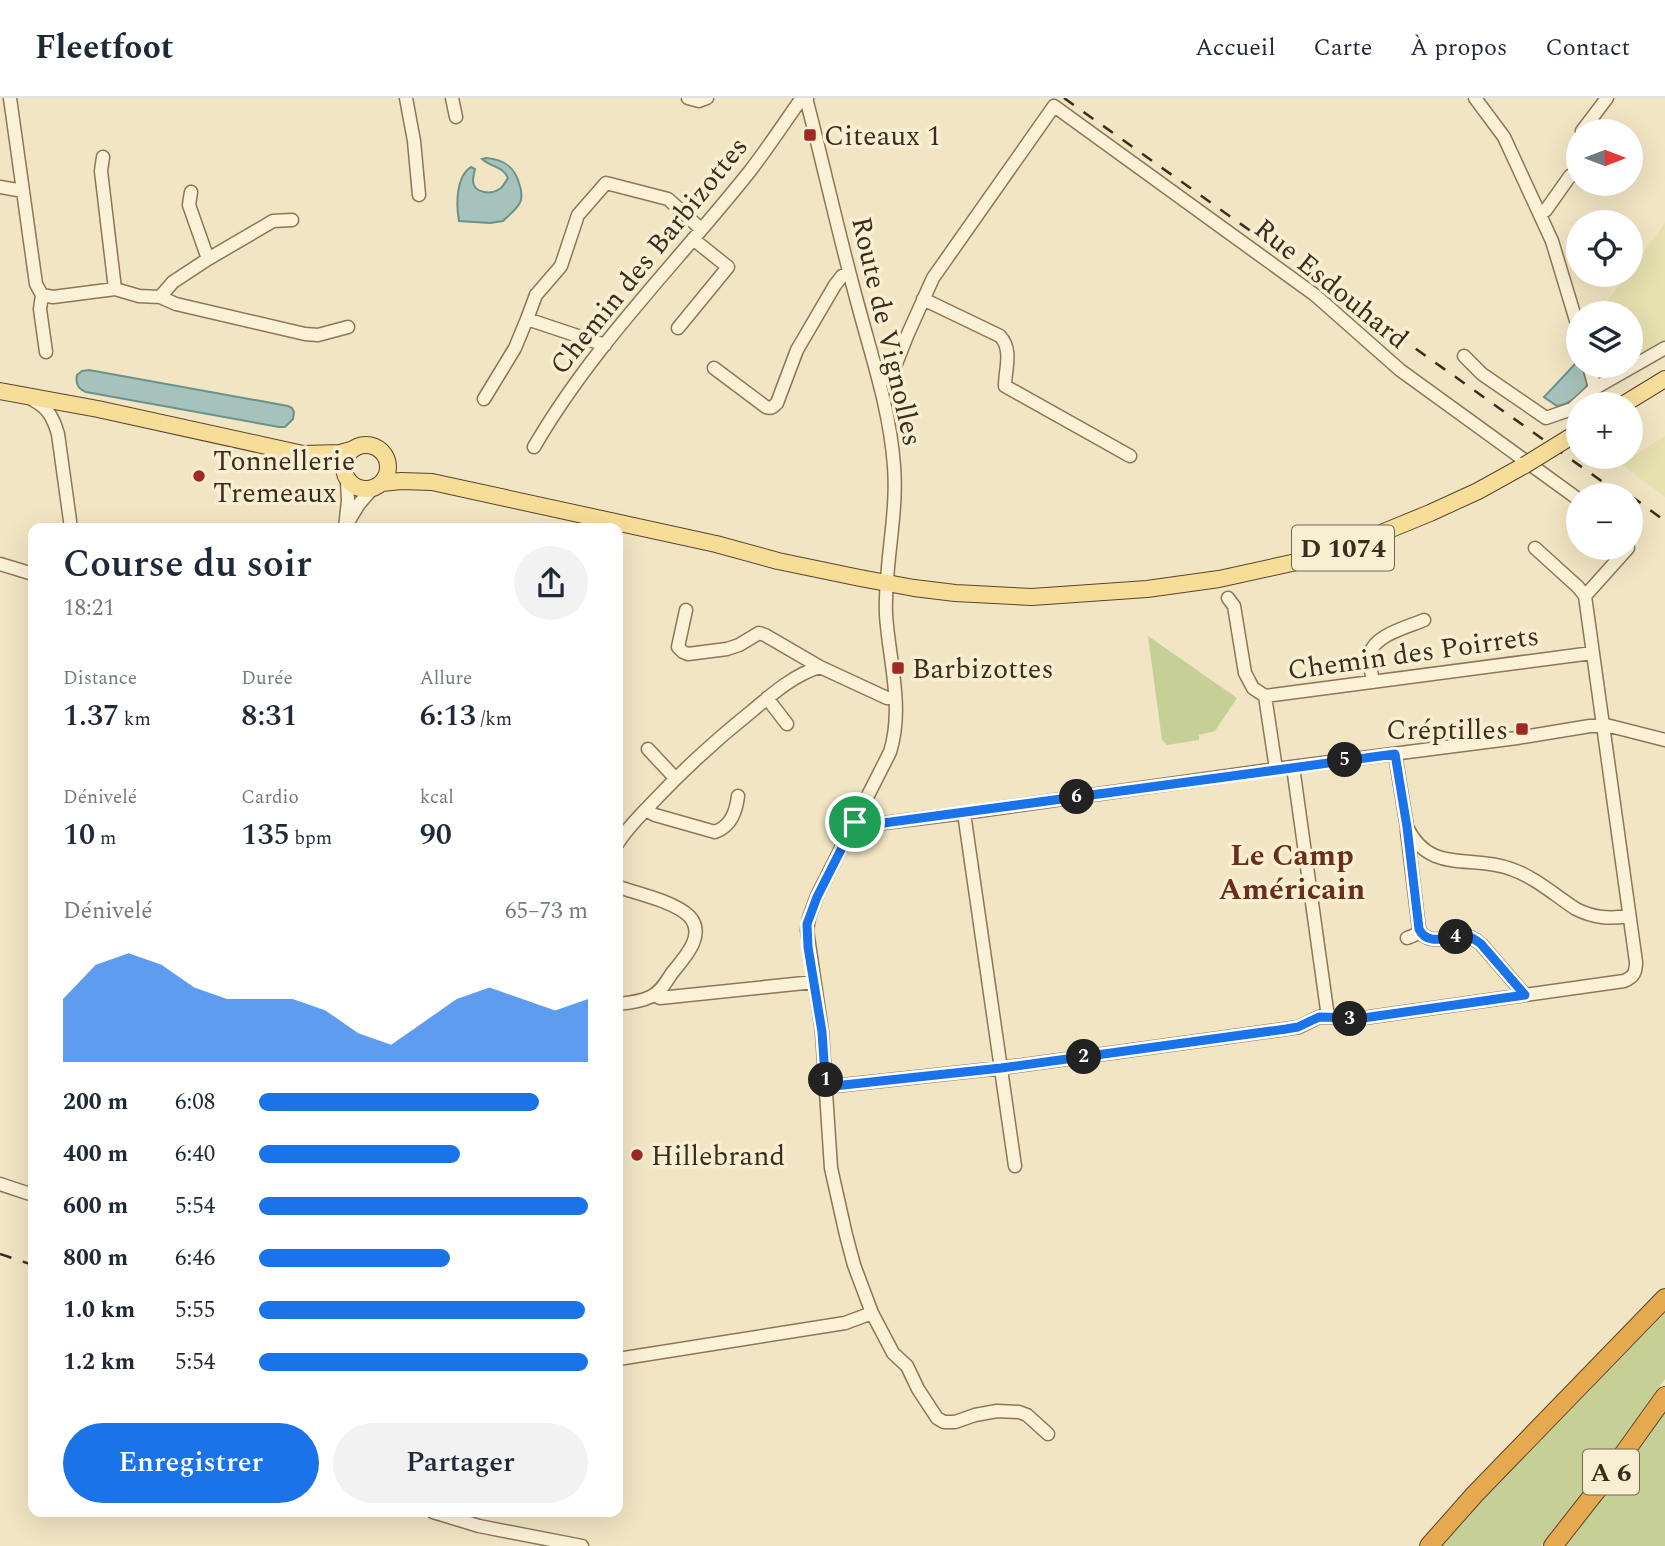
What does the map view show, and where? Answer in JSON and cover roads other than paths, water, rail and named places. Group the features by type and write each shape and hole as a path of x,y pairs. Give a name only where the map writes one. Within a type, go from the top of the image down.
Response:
{"highway":[{"path":"1429,1546 1481,1487 1665,1298"},
{"name":"A 6","path":"1553,1546 1665,1396"}],"main road":[{"path":"1643,392 1665,379"},
{"path":"0,391 99,409 303,454 340,453 369,445 380,450 387,459 387,476 377,486 358,489 303,454"},
{"name":"D 1074","path":"623,524 778,561 887,578 914,588 1032,597 1147,589 1219,579 1310,559 1438,510 1525,465 1566,440"},
{"path":"346,479 344,463 351,450"},
{"name":"D 1074","path":"387,459 403,470 432,482 620,523"},
{"name":"D 1074","path":"377,486 401,481 432,482"}],"street":[{"path":"10,98 36,284 41,295 40,309 46,352"},
{"path":"406,98 414,141 419,195"},
{"path":"452,98 456,117"},
{"path":"688,98 699,101 707,98"},
{"path":"1475,98 1503,137 1540,214 1552,241 1570,301"},
{"path":"1591,119 1607,98"},
{"name":"Chemin des Barbizottes","path":"534,447 554,413 622,321 751,170 799,102 806,99"},
{"name":"Route de Vignolles","path":"806,99 849,273 880,382 894,464 894,506 886,616 896,730 890,752 811,910 807,930 822,1032 829,1152 834,1185 854,1265 871,1310 893,1353 906,1366 937,1418 944,1422 955,1422 997,1410 1019,1412 1027,1415 1048,1434"},
{"name":"Rue Esdouhard","path":"923,299 933,278 1054,106 1315,295 1400,370 1566,490"},
{"path":"103,158 101,171 115,289"},
{"path":"1540,214 1566,182"},
{"path":"484,399 515,348 536,295 561,266 578,215 606,183 668,199 728,267 678,328"},
{"path":"0,187 23,191"},
{"path":"191,192 189,205 208,259"},
{"path":"160,296 173,282 273,221 292,220"},
{"path":"714,368 766,407 774,407 797,349 835,285 842,276 849,273"},
{"path":"41,295 53,297 115,289 139,296 160,296 176,304 305,334 318,335 348,327"},
{"path":"880,382 892,374 923,299 1000,336 1006,342 1008,349 1005,386 1130,456"},
{"path":"527,319 605,345"},
{"path":"1464,355 1482,374 1546,418 1572,409 1595,388 1665,348"},
{"path":"1592,378 1595,388"},
{"path":"20,394 40,404 55,422 70,523"},
{"path":"345,523 348,501 346,479"},
{"path":"347,523 359,504 377,486"},
{"path":"826,1090 834,1086 1001,1068 1286,1029 1298,1027 1319,1017 1363,1018 1625,981 1634,974 1636,962 1585,596 1535,548"},
{"path":"1585,596 1616,560"},
{"path":"0,564 28,572"},
{"name":"Chemin des Poirrets","path":"1228,598 1234,606 1245,673 1253,688 1265,696 1592,653"},
{"path":"686,610 678,647 683,652 688,654 727,649 759,633 820,667 887,698 895,698"},
{"path":"1373,682 1370,652 1377,641 1424,620"},
{"path":"623,837 675,778 732,727 800,675 820,667"},
{"path":"1265,696 1276,769"},
{"path":"767,698 787,724"},
{"path":"855,822 876,824 964,813 1603,725 1665,740"},
{"path":"648,749 675,778"},
{"path":"1395,754 1422,935 1430,940 1465,936 1473,938 1525,995"},
{"path":"1293,767 1328,1017"},
{"path":"645,810 654,816 715,832 726,827 731,820 737,808 738,796"},
{"path":"964,813 1015,1166"},
{"path":"1407,827 1418,845 1441,859 1497,864 1515,870 1587,914 1606,918 1629,916"},
{"path":"623,889 673,906 687,915 694,925 695,938 688,953 654,995 623,1003"},
{"path":"1407,938 1418,933 1419,929"},
{"path":"654,995 660,998 814,982"},
{"path":"0,1184 28,1193"},
{"path":"623,1358 845,1323 871,1310"},
{"path":"449,1517 479,1526 582,1546"}],"water":[{"path":"482,159 503,162 511,168 521,189 520,203 503,221 459,221 458,191 466,171 471,167 475,169 474,185 484,192 501,188 508,178 504,172"},
{"path":"89,370 288,406 294,412 293,419 285,427 279,427 86,392 78,386 76,378 82,371"},
{"path":"1566,374 1566,378 1587,380 1582,392 1566,392 1566,403 1557,406 1544,397"}],"railway":[{"path":"1064,98 1604,483"},
{"path":"1643,505 1665,521"},
{"path":"0,1254 28,1263"}],"place":[{"name":"Citeaux 1","path":"810,135"},
{"name":"Tonnellerie Tremeaux","path":"199,476"},
{"name":"Barbizottes","path":"898,668"},
{"name":"Créptilles","path":"1522,729"},
{"name":"Hillebrand","path":"637,1155"}],"district":[{"name":"Le Camp Américain","path":"1292,872"}]}
